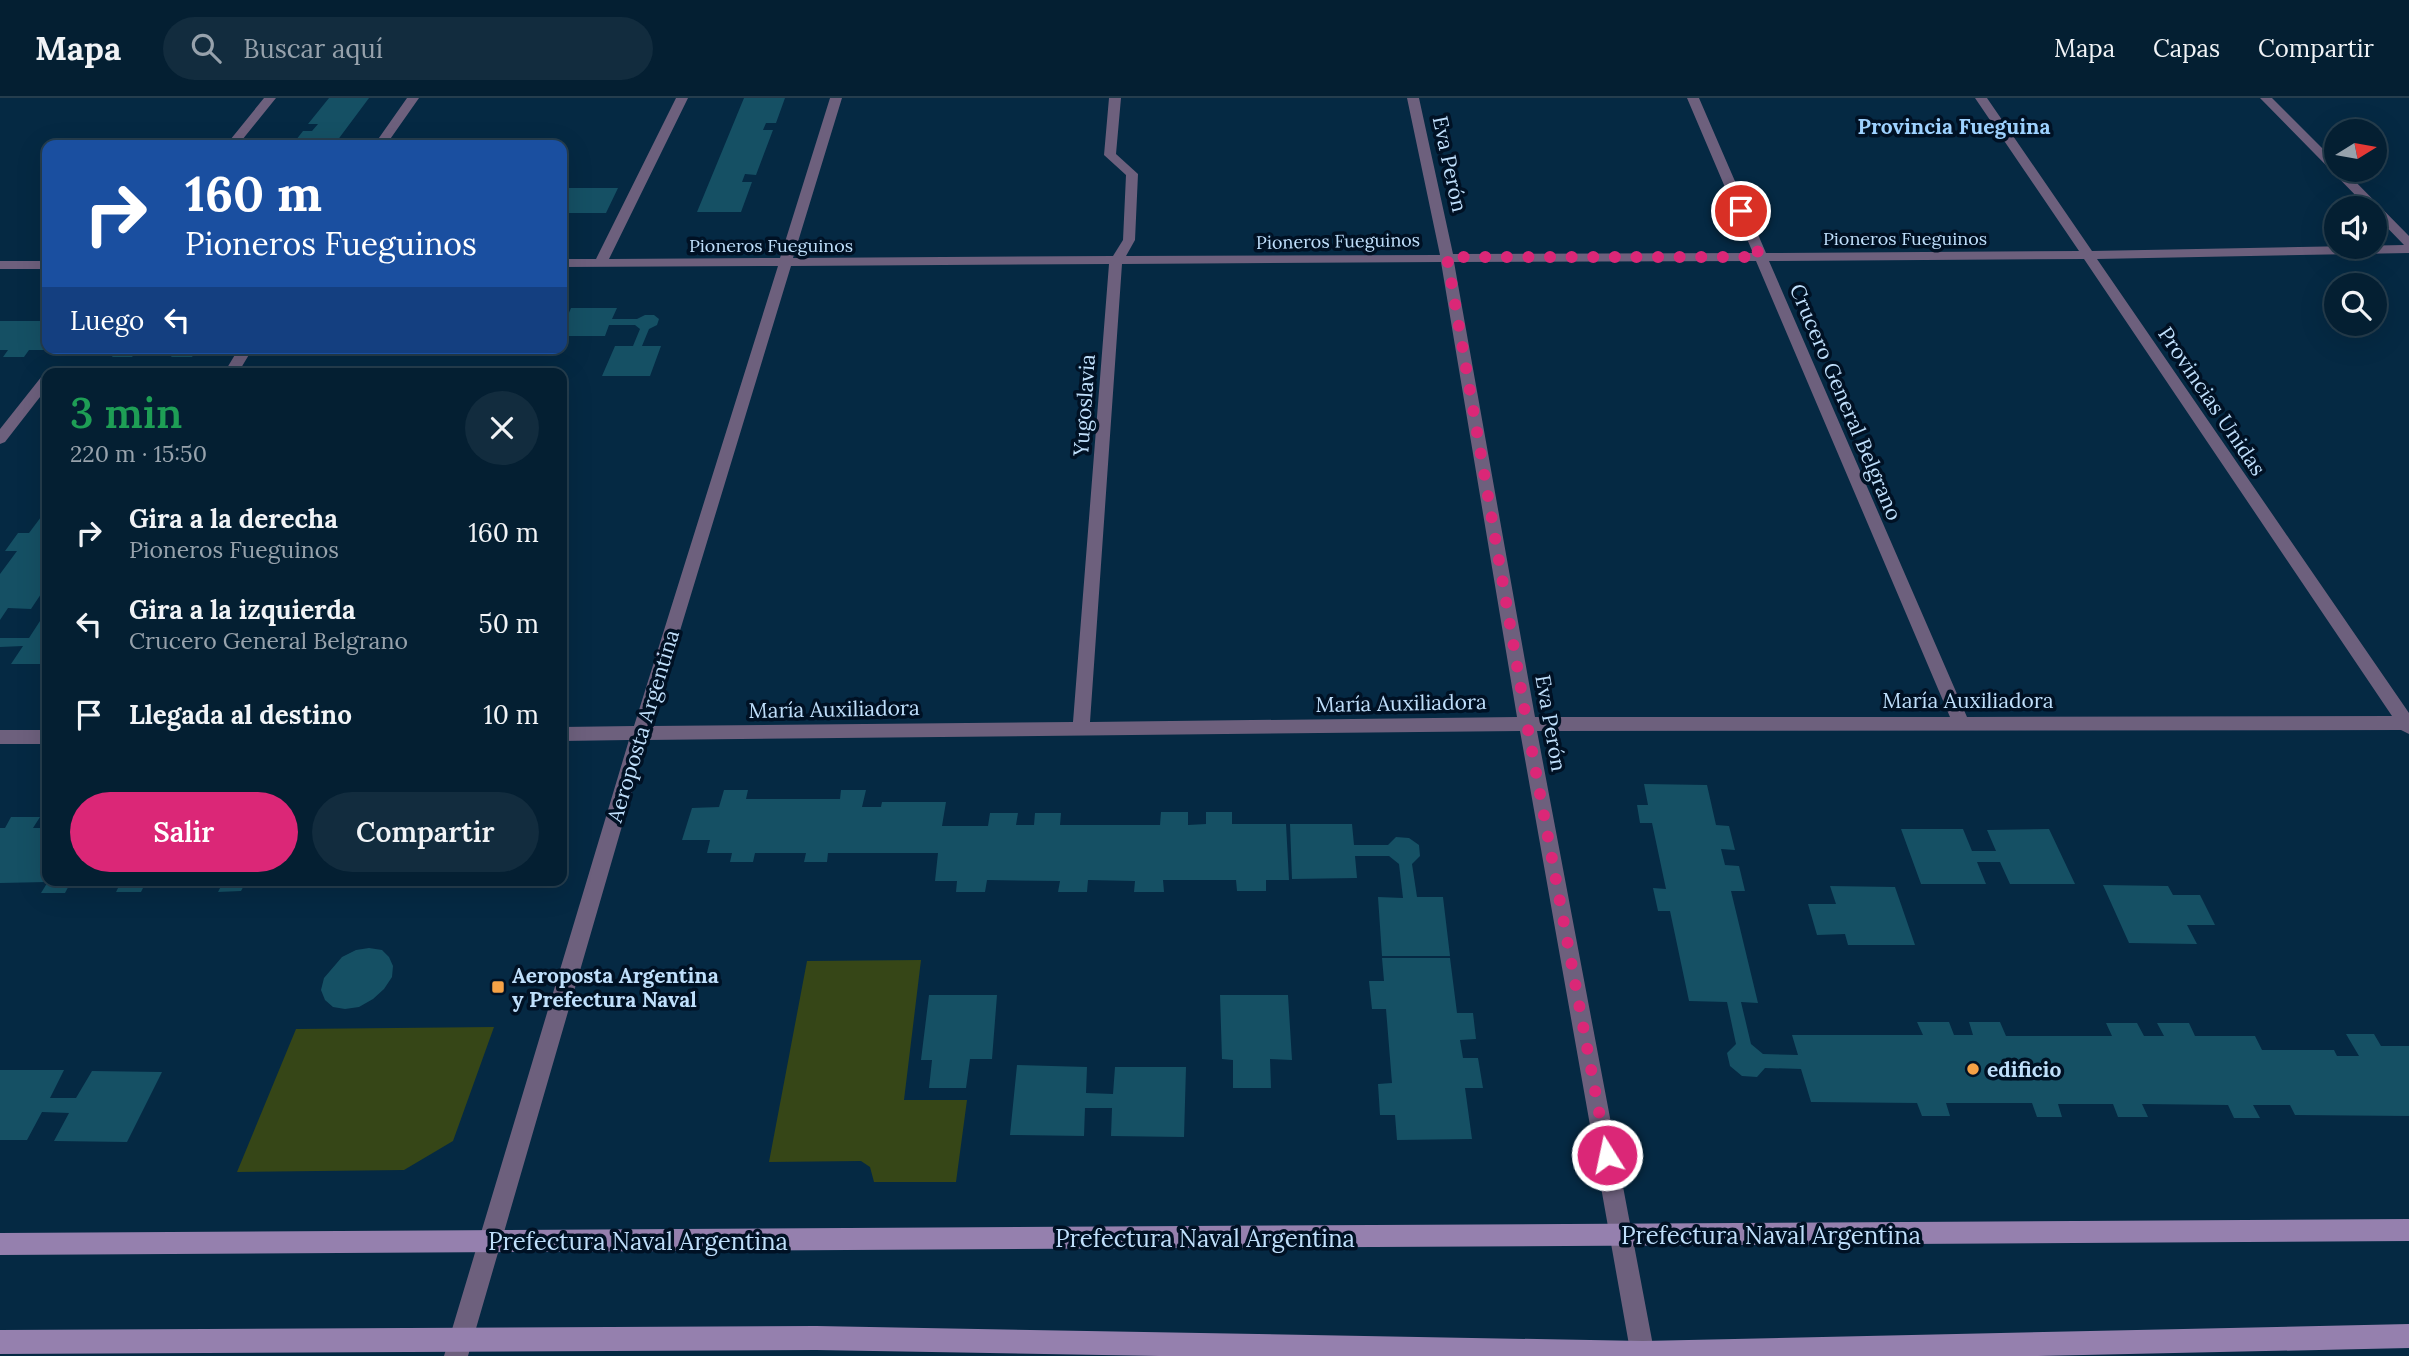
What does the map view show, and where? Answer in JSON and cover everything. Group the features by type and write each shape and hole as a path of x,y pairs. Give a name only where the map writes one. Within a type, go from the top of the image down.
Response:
{"main road":[{"name":"Prefectura Naval Argentina","path":"0,1244 2409,1230"},
{"path":"0,1342 458,1348 816,1338 1643,1355 2409,1336"}],"street":[{"path":"236,140 270,98"},
{"path":"384,140 413,98"},
{"path":"600,263 682,98"},
{"name":"Aeroposta Argentina","path":"458,1348 640,734 836,98"},
{"name":"Yugoslavia","path":"1081,730 1116,262 1129,240 1132,174 1110,155 1115,98"},
{"name":"Eva Perón","path":"1413,98 1447,257 1527,724 1643,1355"},
{"name":"Crucero General Belgrano","path":"1693,98 1961,722"},
{"name":"Provincias Unidas","path":"1981,98 2408,724"},
{"path":"2266,98 2324,156"},
{"path":"2350,182 2409,243"},
{"name":"Pioneros Fueguinos","path":"567,263 2087,255 2409,249"},
{"path":"0,265 42,265"},
{"path":"0,439 42,385"},
{"name":"María Auxiliadora","path":"567,734 1527,724 2408,724"},
{"path":"0,737 42,737"}],"green space":[{"path":"921,960 904,1100 967,1100 956,1182 874,1182 870,1167 861,1161 769,1162 807,961"},
{"path":"494,1027 453,1141 404,1170 237,1172 296,1029"}],"building":[{"path":"329,98 369,98 338,140 296,140 303,131 312,131 318,124 308,124"},
{"path":"744,98 785,98 776,123 766,123 763,130 773,130 756,175 745,174 742,182 752,182 741,212 697,212"},
{"path":"567,188 618,188 606,213 567,213"},
{"path":"571,308 617,308 612,319 637,319 654,315 659,319 657,325 649,329 642,346 661,346 650,376 602,376 615,346 633,346 640,329 635,325 609,325 605,336 567,336 567,317"},
{"path":"0,321 42,321 42,350 29,350 24,357 3,357 8,350 0,350"},
{"path":"114,354 134,354 132,357 112,357"},
{"path":"173,354 194,354 192,357 171,357"},
{"path":"42,516 42,592 31,609 8,608 0,620 0,574 17,551 5,551 18,533 29,533"},
{"path":"42,621 42,664 11,664 23,646 0,647 0,638 29,638"},
{"path":"1644,784 1707,785 1716,825 1729,826 1735,850 1721,849 1725,865 1739,866 1745,891 1731,891 1758,1003 1741,1002 1751,1044 1763,1054 1798,1055 1792,1035 1923,1035 1917,1022 1949,1022 1954,1035 1973,1035 1969,1022 2000,1022 2006,1036 2112,1036 2106,1023 2137,1023 2144,1036 2164,1036 2157,1023 2189,1023 2195,1036 2255,1036 2262,1050 2334,1050 2337,1056 2359,1056 2346,1034 2374,1034 2381,1046 2409,1046 2409,1116 2295,1115 2290,1105 2253,1105 2260,1118 2234,1118 2228,1105 2142,1104 2148,1117 2118,1117 2113,1104 2058,1104 2062,1117 2037,1117 2032,1103 1946,1103 1950,1116 1922,1116 1917,1103 1811,1102 1801,1069 1765,1068 1757,1077 1742,1076 1730,1066 1727,1053 1736,1044 1727,1002 1689,1001 1670,911 1658,911 1653,888 1666,889 1652,823 1640,823 1637,805 1648,805"},
{"path":"724,790 748,790 746,799 840,799 841,790 866,790 862,807 881,807 882,802 946,802 942,826 988,826 990,813 1018,813 1016,825 1034,825 1035,813 1061,813 1060,825 1160,825 1161,812 1188,812 1188,825 1206,824 1206,812 1232,812 1232,824 1286,824 1289,880 1266,880 1266,891 1237,891 1236,880 1163,880 1164,892 1134,892 1135,881 1088,880 1087,892 1058,892 1060,881 987,880 985,892 956,892 957,881 935,881 938,853 828,853 827,862 804,862 806,853 755,853 753,862 730,862 732,853 707,853 710,840 682,840 692,808 719,807"},
{"path":"11,817 40,817 33,828 42,828 42,882 0,883 0,828 5,828"},
{"path":"1290,824 1352,824 1354,845 1388,845 1396,837 1409,838 1419,845 1420,856 1412,864 1417,897 1443,897 1450,956 1382,956 1378,897 1403,898 1399,864 1389,856 1355,856 1357,878 1292,879"},
{"path":"1901,829 1963,829 1972,851 1996,851 1987,830 2049,829 2075,884 2010,884 2000,862 1977,862 1986,884 1921,884"},
{"path":"2103,885 2168,886 2173,895 2200,895 2215,925 2187,925 2197,944 2129,943"},
{"path":"45,886 69,886 65,893 41,893"},
{"path":"119,886 144,886 141,892 116,892"},
{"path":"221,886 244,886 241,891 218,892"},
{"path":"1830,886 1895,887 1915,945 1848,945 1845,934 1817,935 1808,904 1836,904"},
{"path":"356,950 382,950 389,957 393,966 392,977 373,999 359,1007 333,1007 325,1000 321,990 324,978 342,957"},
{"path":"1382,958 1450,958 1457,1013 1473,1013 1476,1039 1460,1040 1463,1058 1478,1058 1483,1088 1465,1088 1472,1139 1397,1140 1395,1115 1380,1115 1378,1084 1392,1083 1386,1009 1372,1009 1369,981 1384,981"},
{"path":"929,995 997,995 992,1059 970,1059 966,1088 929,1088 932,1060 921,1060"},
{"path":"1220,995 1288,995 1292,1060 1270,1059 1271,1088 1233,1088 1233,1060 1222,1059"},
{"path":"1017,1065 1087,1067 1086,1093 1113,1094 1115,1067 1186,1067 1184,1137 1111,1136 1112,1108 1085,1108 1084,1136 1010,1135"},
{"path":"0,1070 64,1070 50,1098 76,1098 92,1071 162,1072 127,1142 54,1141 69,1113 42,1112 27,1140 0,1140"}],"place":[{"name":"Aeroposta Argentina y Prefectura Naval","path":"498,987"},
{"name":"edificio","path":"1973,1069"}],"district":[{"name":"Provincia Fueguina","path":"1954,126"}],"route":[{"path":"1607,1155 1527,724 1447,257 1760,257 1741,211"}]}
